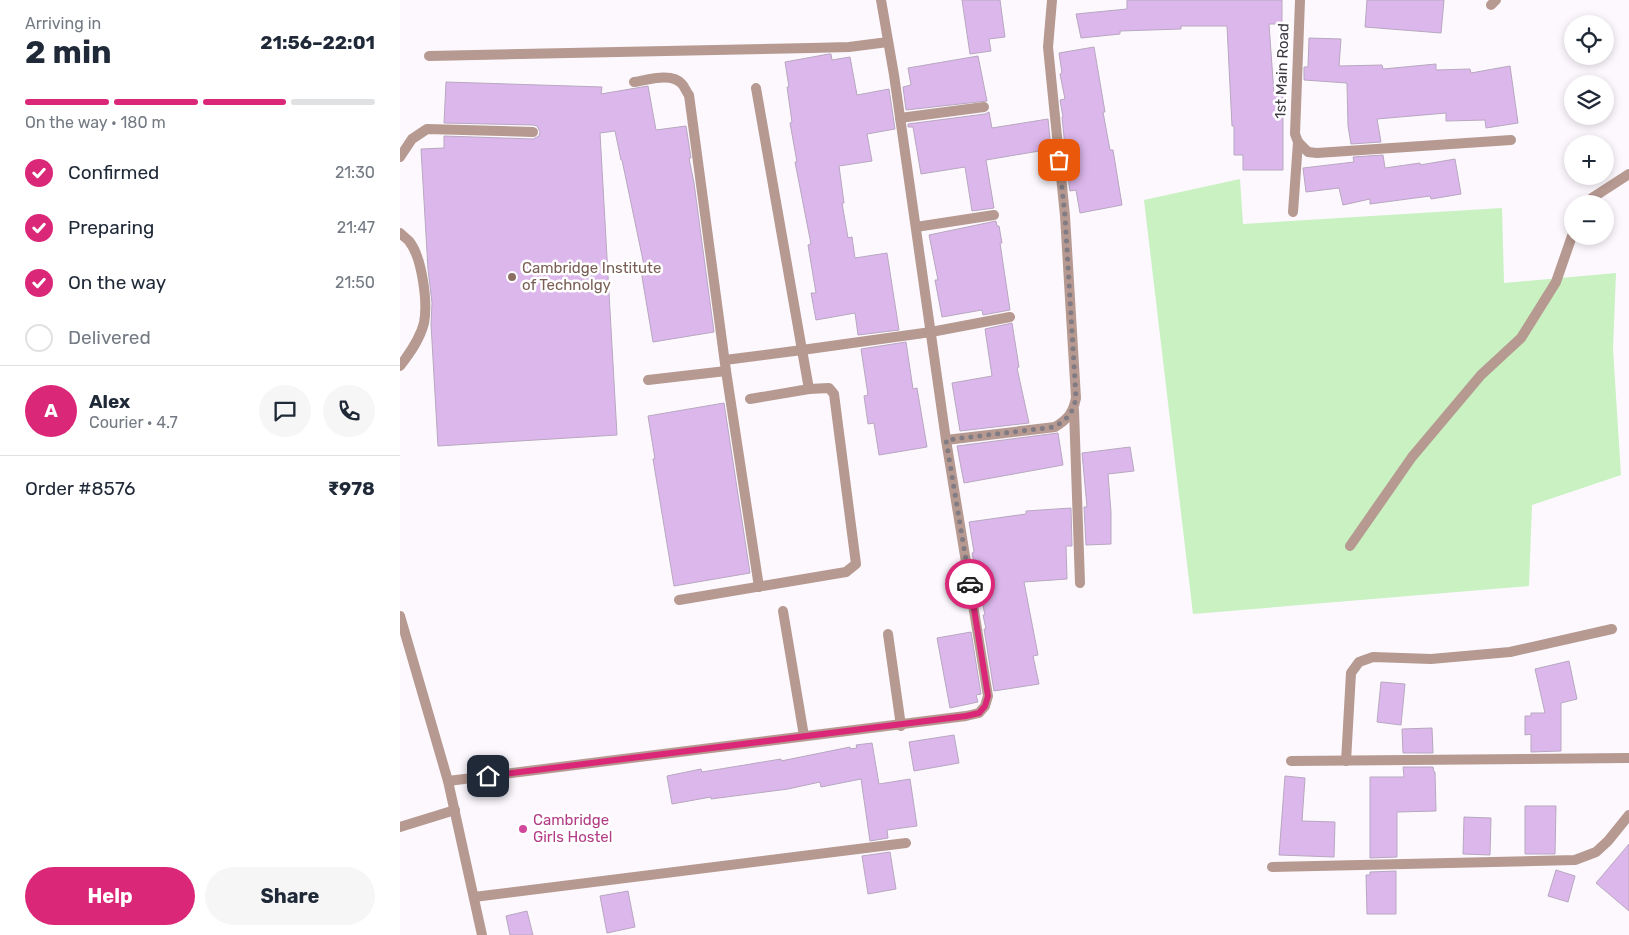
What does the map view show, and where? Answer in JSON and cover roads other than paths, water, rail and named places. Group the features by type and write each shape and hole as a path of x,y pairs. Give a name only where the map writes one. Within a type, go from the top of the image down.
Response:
{"street":[{"path":"448,781 804,736 900,726 979,713 985,706 988,696 946,440 900,118 881,0"},
{"path":"1052,0 1048,47 1065,216 1076,398 1074,410 1080,583"},
{"name":"1st Main Road","path":"1293,212 1298,142 1295,134 1300,0"},
{"path":"429,56 811,48 888,42"},
{"path":"634,82 665,78 676,79 682,84 688,95 726,371 760,587"},
{"path":"756,88 808,389"},
{"path":"900,118 984,107"},
{"path":"400,157 412,139 427,129 533,132"},
{"path":"1298,142 1308,152 1317,153 1511,140"},
{"path":"1597,195 1629,174"},
{"path":"916,227 994,215"},
{"path":"400,233 410,242 421,267 425,293 424,322 416,344 400,366"},
{"path":"1350,546 1412,457 1481,375 1520,338 1556,282 1569,245"},
{"path":"725,360 931,332 1010,317"},
{"path":"648,380 726,371"},
{"path":"679,600 846,572 856,564 834,394 828,388 808,389 750,398"},
{"path":"946,440 1054,427 1064,421 1074,410"},
{"path":"783,611 804,736"},
{"path":"400,616 448,781 482,935"},
{"path":"1346,761 1351,673 1359,662 1373,657 1431,659 1510,652 1612,629"},
{"path":"888,634 900,726"},
{"path":"1291,762 1629,758"},
{"path":"400,827 455,810"},
{"path":"1272,866 1575,860 1596,852 1608,841 1629,815"},
{"path":"474,898 906,843"}],"place":[{"name":"Cambridge Institute of Technolgy","path":"512,277"},
{"name":"Cambridge Girls Hostel","path":"523,829"}]}
